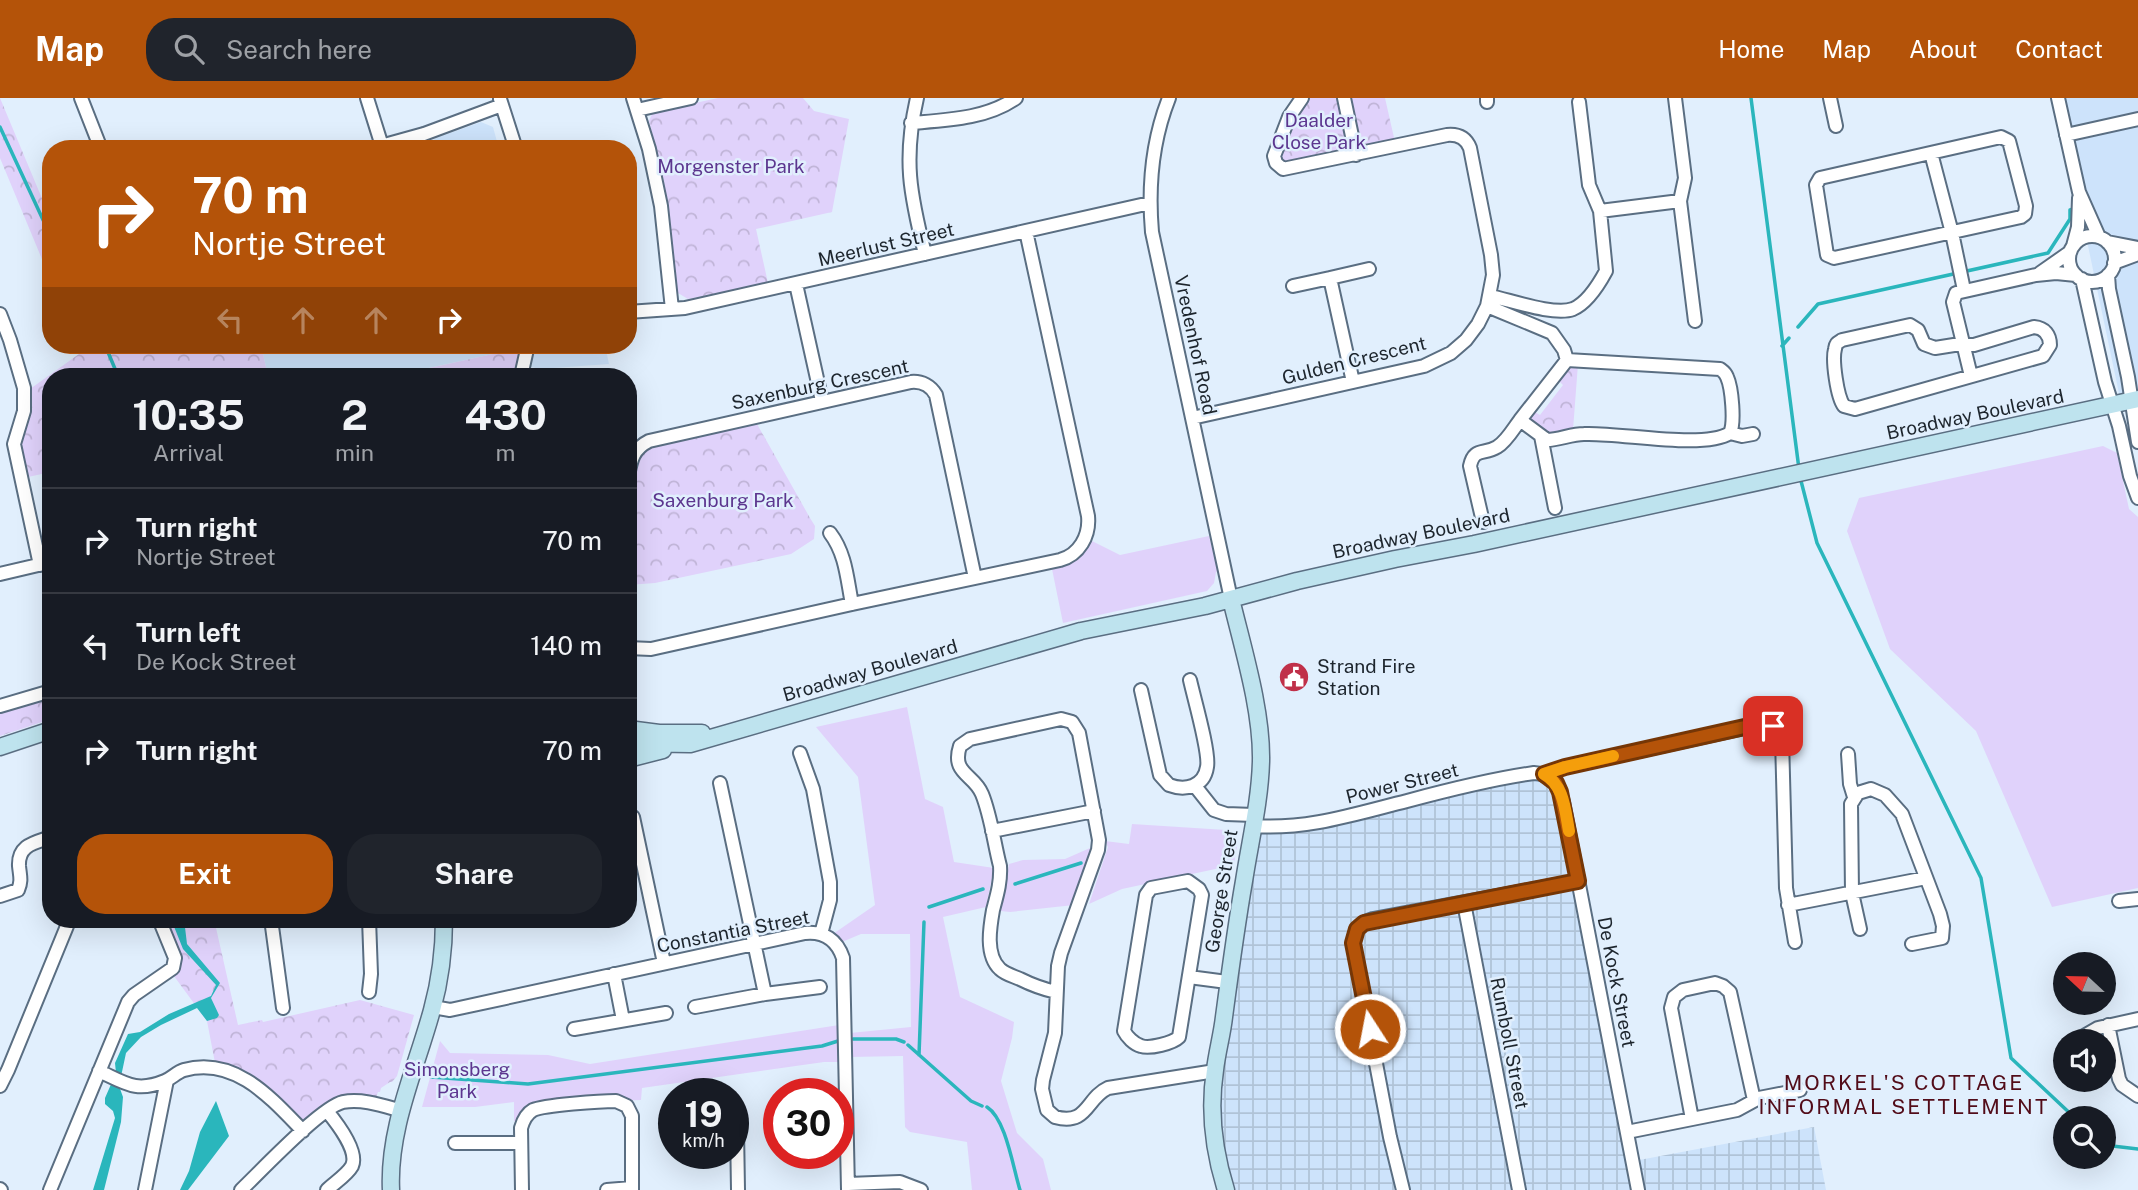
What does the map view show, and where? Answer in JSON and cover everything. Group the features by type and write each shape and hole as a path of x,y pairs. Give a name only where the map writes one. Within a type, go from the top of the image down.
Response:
{"main road":[{"name":"Broadway Boulevard","path":"637,743 679,745 704,740 1081,631 1231,599 1395,559 2135,400"},
{"name":"George Street","path":"1226,1190 1215,1142 1214,1071 1261,762 1256,710 1231,599"},
{"name":"Broadway Boulevard","path":"637,730 720,734"},
{"path":"0,747 42,733"},
{"path":"637,757 679,745"},
{"path":"391,1190 392,1158 402,1111 433,1007 442,960 444,928"}],"street":[{"path":"81,98 97,140"},
{"path":"367,98 375,140"},
{"path":"671,309 662,206 635,104 691,98"},
{"path":"917,98 911,123 909,155 911,192 925,254"},
{"path":"911,123 989,113 1016,98"},
{"name":"Vredenhof Road","path":"1169,98 1155,148 1150,203 1152,232 1231,599"},
{"path":"1302,98 1289,117 1274,156 1278,166 1286,169 1356,155 1344,98"},
{"path":"1675,98 1685,178 1680,201 1695,321"},
{"path":"1830,98 1836,127"},
{"path":"2058,98 2079,192 2103,240 2113,252 2111,269 2135,400 2138,442"},
{"path":"402,140 424,134 501,102 513,140"},
{"path":"1489,301 1571,310 1581,304 1606,271 1600,211 1589,185 1579,102"},
{"path":"2066,135 2138,119"},
{"name":"Gulden Crescent","path":"1192,418 1424,366 1442,358 1466,340 1478,324 1489,301 1493,265 1470,148 1466,140 1447,135 1356,155"},
{"path":"1997,138 2009,141 2026,210 2021,217 1952,233 1829,256 1826,253 1816,185 1820,178 1997,138"},
{"path":"1931,153 1962,280 1953,302 1971,376"},
{"path":"2079,192 2078,227 2070,266 2079,277 2138,498"},
{"path":"1600,211 1680,201"},
{"name":"Meerlust Street","path":"637,311 671,309 796,284 1150,203"},
{"path":"637,648 651,649 1066,559 1080,547 1088,526 1088,516 1026,231"},
{"path":"2036,275 2072,249 2082,238 2093,236 2138,248"},
{"path":"1962,280 2056,273 2096,281 2138,254"},
{"path":"1293,286 1369,269"},
{"path":"1329,278 1353,382"},
{"path":"796,284 822,401"},
{"path":"1489,301 1552,333 1564,350 1567,360"},
{"path":"0,314 24,388 24,411 14,444 42,549"},
{"path":"1910,325 1918,330 1924,344 1931,348 1963,345 1974,345 2034,327 2044,330 2049,336 2049,349 2043,356 1855,409 1844,406 1839,399 1835,351 1836,344 1842,340 1910,325"},
{"path":"1483,522 1470,466 1472,460 1478,453 1498,447 1567,360"},
{"path":"1520,420 1541,436 1552,440 1587,433 1699,441 1723,437 1730,433 1734,423 1729,381 1720,369 1567,360"},
{"name":"Saxenburg Crescent","path":"637,448 649,441 822,401 922,382 934,391 975,578"},
{"path":"1730,433 1742,436 1753,434"},
{"path":"1541,436 1555,508"},
{"path":"0,447 14,444"},
{"path":"830,533 843,556 852,604"},
{"path":"0,574 42,565"},
{"path":"1141,690 1160,775 1175,788 1195,786 1208,766 1190,681"},
{"path":"0,706 42,694"},
{"path":"1056,992 1039,988 1008,974 1000,969 994,960 990,930 1000,877 982,792 960,767 960,746 970,738 1052,720 1068,720 1076,726 1079,733 1099,845 1058,967 1055,1033 1042,1088 1047,1110 1060,1119 1080,1115 1097,1095 1108,1088 1214,1071"},
{"name":"Power Street","path":"1195,786 1214,810 1285,827 1357,815 1406,801 1522,775 1544,774 1758,724 1773,726 1782,739 1788,905"},
{"path":"800,753 813,789 830,882 830,900 821,934"},
{"path":"1848,754 1850,784 1854,797 1852,893 1860,929"},
{"name":"De Kock Street","path":"1544,774 1556,783 1563,802 1638,1190"},
{"path":"720,783 765,994"},
{"path":"1854,797 1862,791 1875,789 1897,806 1902,814 1940,914 1942,938 1912,944"},
{"path":"992,831 1094,811"},
{"path":"637,836 664,963"},
{"path":"0,896 18,890 21,883 21,851 29,844 42,840"},
{"path":"1795,942 1788,905 1926,878"},
{"path":"1187,881 1201,892 1189,976 1177,1040 1144,1047 1125,1036 1146,895 1151,888 1187,881"},
{"path":"1403,1190 1390,1137 1354,939 1360,926 1368,921 1578,881"},
{"path":"2119,901 2138,899"},
{"name":"Rumboll Street","path":"1464,903 1519,1190"},
{"path":"0,1086 4,1067 66,928"},
{"path":"50,1190 130,999 173,968 175,958 163,928"},
{"path":"272,928 283,1008"},
{"path":"369,928 369,992"},
{"name":"Constantia Street","path":"433,1007 450,1010 805,933 821,934 835,943 843,958 848,1187"},
{"path":"614,974 623,1020"},
{"path":"1189,976 1227,982"},
{"path":"1692,1119 1671,1008 1674,997 1683,990 1715,984 1730,992 1754,1100"},
{"path":"695,1007 820,987"},
{"path":"574,1029 666,1013"},
{"path":"2098,1029 2138,1019"},
{"path":"2108,1025 2119,1079 2122,1085 2138,1096"},
{"path":"99,1071 143,1088 167,1080 181,1071 195,1068 216,1069 239,1075 280,1108 303,1131"},
{"path":"145,1190 167,1080"},
{"path":"1627,1132 1741,1109 1754,1100 1800,1090"},
{"path":"241,1190 303,1131 327,1111 343,1102 355,1101 402,1111"},
{"path":"522,1190 522,1124 526,1116 533,1110 620,1102 632,1116 632,1189 607,1190"},
{"path":"327,1111 338,1125 353,1155 352,1166 327,1190"},
{"path":"455,1143 522,1143"},
{"path":"737,1169 737,1190"},
{"path":"848,1187 900,1182 921,1190"}],"shaded area":[{"path":"2057,98 2138,98 2138,399 2121,403"},
{"path":"481,122 493,127 497,140 434,140"},
{"path":"263,354 493,354 429,368 266,368"},
{"path":"534,354 607,354 609,364 554,368 531,367"},
{"path":"1522,774 1557,782 1634,1161 1814,1127 1826,1190 1225,1190 1212,1111 1252,826 1271,828"}],"green space":[{"path":"0,98 42,198 42,259 0,158"},
{"name":"Morgenster Park","path":"718,98 803,98 814,111 849,119 832,212 756,229 768,283 688,299 678,293 676,286 664,181 649,121 652,114 658,111"},
{"name":"Daalder Close Park","path":"1307,98 1340,98 1348,145 1344,151 1289,165 1281,162 1282,145"},
{"path":"1349,98 1385,98 1395,142 1366,146 1359,140"},
{"path":"79,354 263,354 266,368 59,368"},
{"path":"493,354 518,354 516,368 429,368"},
{"path":"1578,364 1573,430 1549,435 1531,421 1530,415 1533,411 1540,415 1563,385 1557,379 1570,365"},
{"path":"42,380 42,474 28,477 21,444 30,409 30,389"},
{"name":"Saxenburg Park","path":"757,424 815,526 814,539 791,554 655,583 637,584 637,465 647,448"},
{"path":"2103,446 2117,453 2129,509 2138,517 2138,888 2052,907 1976,731 1890,649 1847,531 1859,498"},
{"path":"1209,536 1218,571 1214,583 1207,591 1063,623 1052,569 1076,560 1090,540 1120,555"},
{"path":"42,701 42,722 0,736 0,713"},
{"path":"907,707 925,799 943,807 954,862 994,868 986,907 943,917 960,997 1014,1022 1001,1081 1017,1133 1043,1159 1051,1190 972,1190 967,1142 910,1132 905,1127 903,1056 850,1057 850,1033 911,1027 910,934 861,934 842,942 833,934 875,905 858,777 816,727"},
{"path":"1132,824 1226,830 1238,840 1234,865 1122,889 1089,904 1108,847 1105,841 1129,844"},
{"path":"1094,848 1074,905 1001,911 1009,864 1023,860 1065,859"},
{"path":"162,928 216,928 238,1025 360,1000 414,1015 397,1076 381,1088 374,1103 356,1101 303,1130 281,1107 216,1068 207,1021 171,972 174,969"},
{"name":"Simonsberg Park","path":"839,1025 839,1062 712,1078 658,1078 658,1086 642,1088 641,1100 535,1104 518,1121 514,1121 514,1102 475,1107 422,1107 440,1041 450,1053 548,1055 590,1064"}],"water":[{"path":"175,928 185,928 187,944 220,983 211,998 219,1015 207,1021 197,1008 141,1037 126,1053 119,1086 123,1097 121,1122 104,1190 93,1190 115,1118 113,1111 105,1104 105,1098 116,1073 115,1063 128,1034 140,1032 169,1014 211,996 216,985 183,949"},
{"path":"216,1101 229,1136 188,1190 180,1190 189,1171 200,1132"}],"waterway":[{"path":"1751,98 1799,469"},
{"path":"0,127 42,218"},
{"path":"1798,327 1818,304 2048,253 2070,219 2070,210 2073,209"},
{"path":"1782,346 1789,338"},
{"path":"109,354 115,368"},
{"path":"1800,477 1817,543 1981,878 2011,1058 2062,1106"},
{"path":"1015,884 1081,863"},
{"path":"929,907 983,889"},
{"path":"919,1055 924,922"},
{"path":"853,1039 896,1039 904,1042"},
{"path":"431,1077 528,1084 822,1046 838,1041"},
{"path":"908,1045 971,1101 982,1106"},
{"path":"987,1107 994,1113 1004,1133 1020,1190"},
{"path":"2116,1146 2138,1149"}],"slow traffic":[{"path":"1569,831 1560,792 1556,783 1544,774 1613,756"}],"place":[{"name":"Strand Fire Station","path":"1294,677"}],"district":[{"name":"MORKEL'S COTTAGE INFORMAL SETTLEMENT","path":"1904,1095"}],"route":[{"path":"1370,1029 1353,943 1357,929 1364,923 1373,919 1578,881 1560,792 1556,783 1544,774 1758,724 1773,726"}]}
